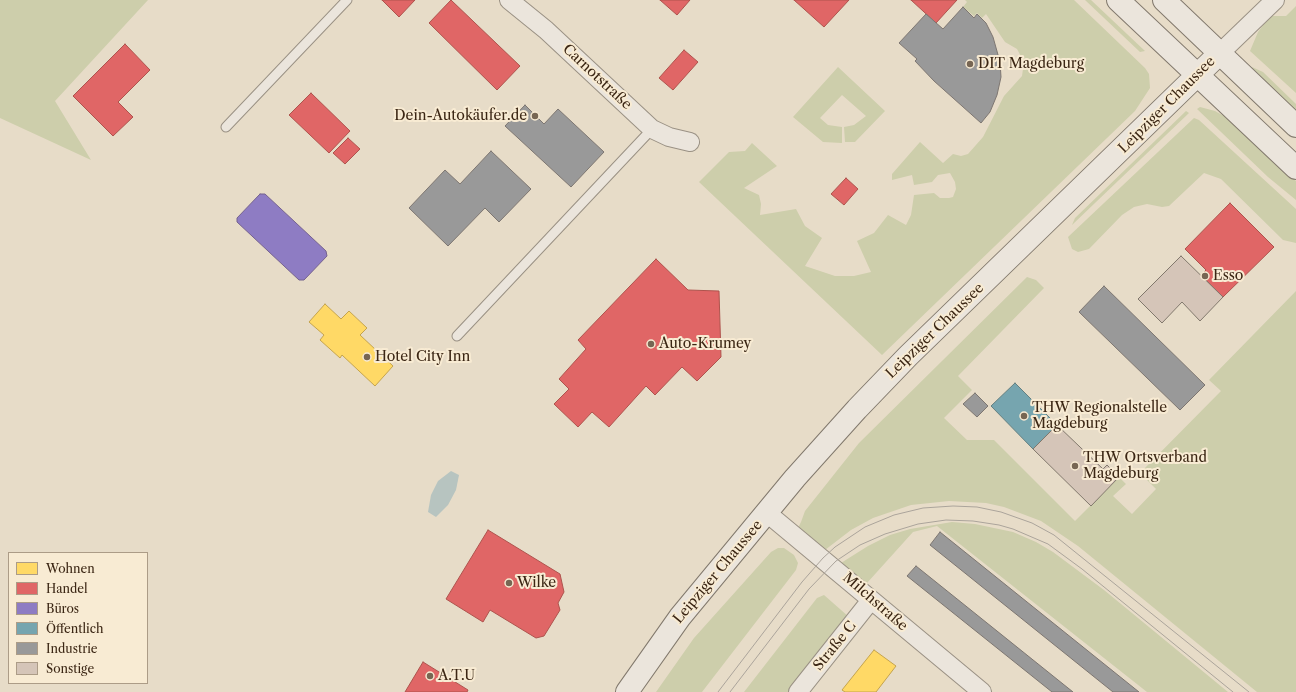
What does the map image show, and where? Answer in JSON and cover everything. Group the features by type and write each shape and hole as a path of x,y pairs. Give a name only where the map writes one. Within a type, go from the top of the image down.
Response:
{"main road":[{"path":"1118,0 1296,168"},
{"path":"1164,0 1296,126"},
{"name":"Leipziger Chaussee","path":"627,692 680,617 825,444 891,373 1219,54"}],"street":[{"name":"Carnotstraße","path":"509,0 546,30 652,129 669,137 690,142"},
{"name":"Leipziger Chaussee","path":"1219,54 1275,0"},
{"name":"Milchstraße","path":"767,513 982,692"},
{"name":"Straße C","path":"798,692 871,600"}],"lane":[{"path":"226,127 346,0"},
{"path":"457,336 652,129"}],"green space":[{"path":"0,0 148,0 55,101 91,160 0,118"},
{"path":"965,0 1074,0 1145,68 1149,74 1150,88 1135,111 882,355 699,182 729,152 745,151 752,143 777,166 744,188 759,195 761,204 760,215 796,209 805,226 822,238 805,266 835,276 854,276 871,272 857,241 874,233 888,215 906,225 911,215 914,195 934,193 940,198 949,198 953,197 956,189 955,182 950,173 938,175 932,182 914,185 912,175 892,180 892,174 920,142 943,163 953,154 961,156 968,154 983,137 1004,96 1022,76 1024,62 1017,49 1005,42 986,14 982,18 977,13 974,16 963,7 967,2"},
{"path":"1085,0 1091,0 1145,51 1140,52"},
{"path":"1296,6 1296,93 1250,51 1258,32 1270,16 1286,16"},
{"path":"838,67 885,111 855,142 845,142 844,127 854,125 866,116 842,95 820,118 828,125 842,127 842,143 823,142 793,117"},
{"path":"1252,67 1263,72 1296,104 1296,114 1255,73"},
{"path":"1200,107 1215,111 1224,116 1296,181 1296,200 1268,177 1197,109"},
{"path":"1186,111 1189,113 1072,225 1075,218"},
{"path":"1194,118 1199,120 1296,209 1296,243 1283,240 1221,179 1204,173 1169,206 1162,207 1147,204 1134,207 1122,215 1089,249 1078,252 1072,249 1068,237"},
{"path":"1027,277 1036,280 1044,288 958,376 972,390 944,418 967,440 994,440 1075,521 1119,477 1126,484 1113,496 1132,514 1156,489 1140,473 1221,391 1209,380 1296,291 1296,692 1257,692 1078,546 1041,521 1004,507 986,503 949,501 911,505 873,518 851,530 825,550 798,528 805,511 859,443"},
{"path":"952,522 975,524 1013,532 1036,542 1053,552 1104,590 1228,692 1147,692 937,526 913,532 867,583 841,563 868,546 890,535 910,529"},
{"path":"778,548 784,548 794,555 798,563 796,570 702,692 656,692 694,638 771,552"},
{"path":"824,595 849,617 789,692 744,692 817,598"}],"shaded area":[{"path":"451,471 459,475 456,490 448,505 436,517 428,512 431,495 438,481"}],"building: Wohnen":[{"path":"325,304 341,319 349,311 367,328 360,335 393,366 375,386 342,355 340,358 320,340 324,335 309,322"},
{"path":"874,650 896,666 876,692 845,692 842,690"}],"building: Handel":[{"path":"382,0 415,0 399,17"},
{"path":"451,0 520,66 497,90 429,23"},
{"path":"660,0 690,0 677,15"},
{"path":"794,0 849,0 824,27"},
{"path":"911,0 957,0 936,23"},
{"path":"125,44 150,70 118,102 133,117 113,136 73,96"},
{"path":"684,50 698,62 673,90 659,78"},
{"path":"311,93 350,131 329,153 289,115"},
{"path":"348,138 360,149 345,164 333,153"},
{"path":"846,178 858,189 844,205 831,194"},
{"path":"1230,203 1274,247 1223,297 1201,275 1206,270 1185,249"},
{"name":"Auto-Krumey","path":"656,259 688,290 719,291 721,357 697,381 682,367 655,395 646,386 609,427 592,412 578,427 554,404 569,389 559,379 586,349 578,340"},
{"name":"Wilke","path":"488,530 560,574 564,592 558,603 560,610 544,636 536,638 490,610 483,622 446,599"},
{"name":"A.T.U","path":"423,662 468,690 467,692 405,692"}],"building: Büros":[{"path":"260,194 265,194 326,251 327,256 304,280 299,280 237,222 237,218"}],"building: Öffentlich":[{"name":"THW Regionalstelle Magdeburg","path":"1015,383 1057,425 1033,449 991,406"}],"building: Industrie":[{"path":"963,7 974,18 977,14 986,23 993,37 1000,62 1001,77 997,95 990,112 981,123 934,81 915,61 917,59 899,43 926,14 943,29"},
{"path":"525,105 544,124 558,109 604,152 571,187 505,126"},
{"path":"491,151 531,189 499,222 485,208 448,246 409,208 445,170 460,184"},
{"path":"1104,286 1205,385 1180,410 1079,312"},
{"path":"975,393 988,406 977,417 963,404"},
{"path":"940,532 1139,692 1113,692 930,545"},
{"path":"916,566 1073,692 1052,692 907,576"}],"building: Sonstige":[{"path":"1181,256 1223,297 1200,321 1182,302 1162,323 1138,299"},
{"name":"THW Ortsverband Magdeburg","path":"1057,425 1103,469 1107,465 1119,477 1091,506 1033,449"}],"tram line":[{"path":"718,692 802,582 835,547 865,527 894,515 923,508 953,506 977,507 1001,512 1032,523 1054,535 1249,692"},
{"path":"730,692 809,589 836,561 860,545 885,534 918,524 946,520 973,521 999,525 1013,529 1048,544 1082,569 1233,692"}],"place":[{"name":"DIT Magdeburg","path":"970,64"},
{"name":"Dein-Autokäufer.de","path":"535,116"},
{"name":"Esso","path":"1205,276"},
{"name":"Auto-Krumey","path":"651,344"},
{"name":"Hotel City Inn","path":"367,357"},
{"name":"THW Regionalstelle Magdeburg","path":"1024,416"},
{"name":"THW Ortsverband Magdeburg","path":"1075,466"},
{"name":"Wilke","path":"509,583"},
{"name":"A.T.U","path":"430,676"}]}
